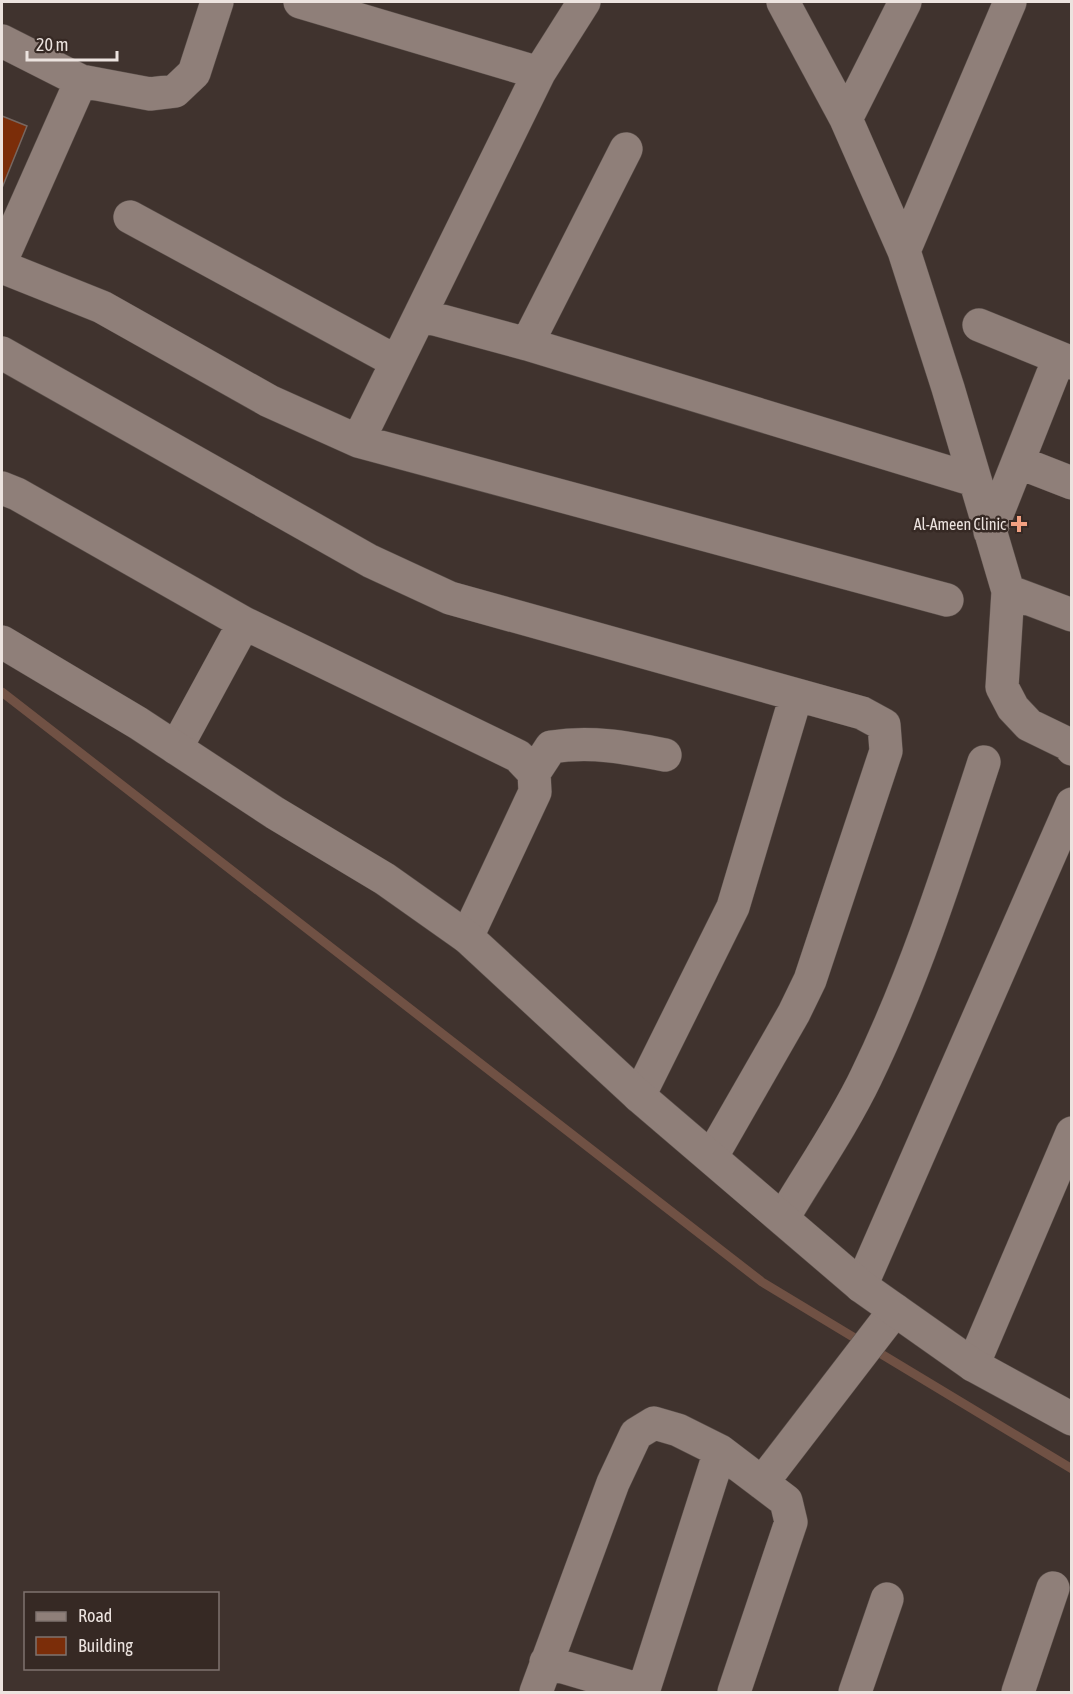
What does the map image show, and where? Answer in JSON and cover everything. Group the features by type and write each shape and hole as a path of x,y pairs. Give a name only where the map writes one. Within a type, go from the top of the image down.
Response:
{"street":[{"path":"2,41 81,81 150,94 175,91 194,72 217,2"},
{"path":"300,2 539,73"},
{"path":"358,441 539,73 584,2"},
{"path":"846,119 905,2"},
{"path":"904,251 1011,2"},
{"path":"795,9 904,251 948,388 1008,591 1002,687 1013,708 1029,725 1068,744 1071,749"},
{"path":"2,259 81,81"},
{"path":"527,344 626,149"},
{"path":"130,217 397,362"},
{"path":"2,267 102,308 269,401 358,441 947,600"},
{"path":"420,315 527,344 974,480"},
{"path":"979,325 1065,361 1018,462 990,532"},
{"path":"2,352 370,561 450,598 862,713 884,725 886,751 810,980 794,1013 712,1156"},
{"path":"1018,462 1071,483"},
{"path":"2,488 17,494 244,623 518,756 534,773"},
{"path":"1008,591 1071,615"},
{"path":"176,748 244,623"},
{"path":"2,642 385,879 467,938 639,1096 712,1156 861,1286 887,1320 1071,1419"},
{"path":"639,1096 733,906 796,696"},
{"path":"467,938 535,792 534,773 551,747 579,743 608,744 665,755"},
{"path":"783,1218 865,1079 904,994 934,917 984,762"},
{"path":"861,1286 1064,841 1071,804"},
{"path":"973,1365 1071,1134"},
{"path":"762,1483 887,1320"},
{"path":"536,1692 612,1483 636,1434 654,1423 678,1430 720,1451 786,1501 791,1522 734,1692"},
{"path":"546,1662 644,1692 720,1451"},
{"path":"1018,1692 1053,1588"},
{"path":"855,1692 887,1599"}],"building":[{"path":"2,116 27,126 2,188"}],"waterway":[{"path":"2,692 762,1282 1072,1469"}],"place":[{"name":"Al-Ameen Clinic","path":"1019,524"}]}
